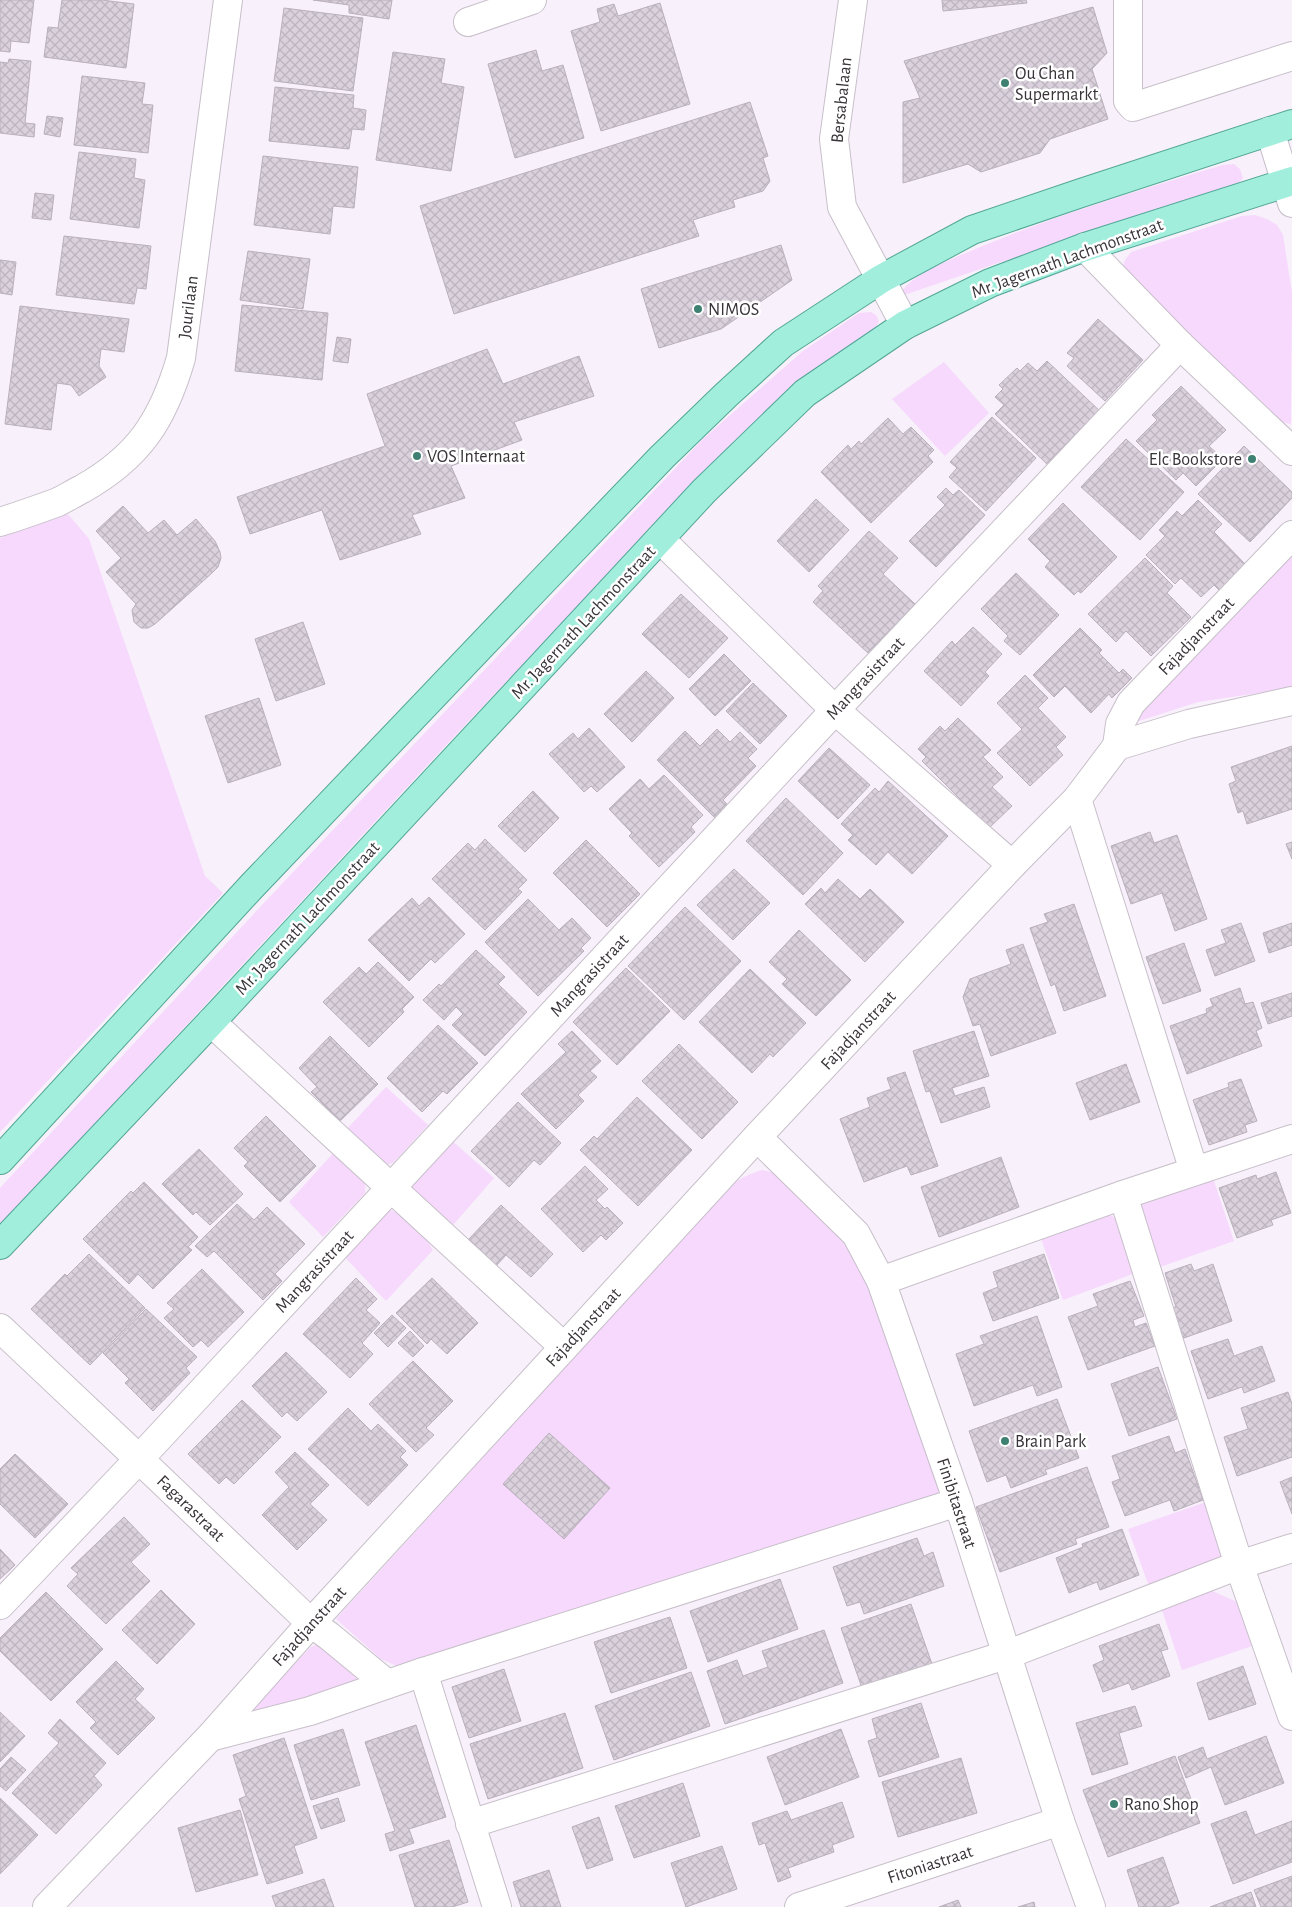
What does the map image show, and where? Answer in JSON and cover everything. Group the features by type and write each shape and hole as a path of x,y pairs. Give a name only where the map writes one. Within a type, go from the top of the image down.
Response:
{"main road":[{"path":"0,1160 252,886 662,457 783,343 881,279 972,230 1281,127"},
{"name":"Mr. Jagernath Lachmonstraat","path":"0,1244 211,1022 704,491 805,394 905,325 990,283 1085,247 1290,189"}],"street":[{"name":"Jourilaan","path":"0,522 60,501 96,481 129,456 147,435 174,385 182,358 228,0"},
{"path":"468,22 532,0"},
{"name":"Bersabalaan","path":"853,0 834,140 842,207 905,325"},
{"path":"1128,0 1128,101 1134,107 1292,56"},
{"path":"1281,127 1290,189"},
{"path":"1085,247 1180,345 1292,451"},
{"name":"Mangrasistraat","path":"0,1605 390,1190 835,710 1180,345"},
{"name":"Fajadjanstraat","path":"48,1907 210,1737 311,1623 757,1137 1012,865 1077,799 1117,746 1120,724 1131,703 1292,535"},
{"path":"660,538 835,710 1012,865"},
{"path":"1117,746 1189,724 1292,701"},
{"path":"1077,799 1194,1171"},
{"path":"211,1022 390,1190 564,1347"},
{"name":"Finibitastraat","path":"757,1137 856,1234 881,1281 958,1502 1060,1821 1091,1907"},
{"path":"881,1281 1123,1195 1292,1139"},
{"path":"1123,1195 1239,1565 1292,1716"},
{"name":"Fagarastraat","path":"0,1328 311,1623 386,1683"},
{"path":"210,1737 310,1711 386,1683 958,1502"},
{"path":"470,1824 1006,1655 1239,1565 1292,1548"},
{"path":"423,1672 497,1907"},
{"name":"Fitoniastraat","path":"799,1907 1060,1821"}],"shaded area":[{"path":"1234,164 1240,169 1243,178 1234,189 998,263 904,295 901,292 914,279 941,264 1029,228 1093,205 1223,165"},
{"path":"1255,215 1277,225 1283,235 1292,293 1291,424 1282,422 1274,416 1121,271 1125,260 1131,252 1242,216"},
{"path":"871,312 876,315 879,321 875,330 704,474 448,743 0,1226 0,1188 261,906 703,439 803,351 859,313"},
{"path":"944,362 989,413 945,456 892,399"},
{"path":"68,514 89,539 205,876 223,893 0,1132 0,538"},
{"path":"1292,544 1292,688 1198,702 1139,721 1143,702"},
{"path":"386,1087 428,1125 394,1162 385,1166 345,1131"},
{"path":"449,1138 494,1178 447,1232 409,1194 407,1181"},
{"path":"336,1150 360,1175 364,1181 365,1193 323,1237 289,1202"},
{"path":"762,1170 775,1173 850,1249 873,1292 938,1483 938,1498 399,1667 381,1659 336,1619 723,1194 741,1179"},
{"path":"1212,1175 1234,1241 1160,1267 1140,1206 1144,1199"},
{"path":"390,1210 402,1216 414,1227 433,1250 386,1301 342,1254 384,1211"},
{"path":"1105,1213 1120,1220 1138,1272 1063,1300 1040,1236"},
{"path":"1209,1501 1224,1555 1219,1564 1150,1589 1128,1529"},
{"path":"1210,1590 1237,1602 1252,1646 1182,1670 1161,1607"},
{"path":"321,1643 358,1674 356,1680 352,1683 254,1714 248,1712 311,1647"}],"building":[{"path":"0,0 34,0 29,43 11,41 10,52 0,51"},
{"path":"62,0 102,0 134,4 126,68 44,57 48,27 58,28"},
{"path":"313,0 392,0 389,19 349,13 349,5"},
{"path":"942,0 1026,0 1027,3 943,11"},
{"path":"660,3 690,104 601,131 571,31 600,22 597,9 614,4 618,16"},
{"name":"Ou Chan Supermarkt","path":"1093,7 1107,53 1092,69 1108,119 1050,139 1040,153 981,172 968,164 903,183 903,102 920,98 904,61"},
{"path":"284,8 363,18 353,91 274,81"},
{"path":"536,50 542,71 563,65 584,138 515,158 488,64"},
{"path":"393,52 445,59 441,83 464,87 451,171 376,160"},
{"path":"9,59 31,61 25,123 35,124 34,137 0,133 0,62 8,63"},
{"path":"82,76 145,83 142,104 153,105 148,153 74,145"},
{"path":"275,87 354,95 353,108 366,110 364,130 352,129 349,149 269,141"},
{"path":"750,102 768,156 763,158 770,181 763,191 733,200 735,207 693,220 699,236 454,314 420,206"},
{"path":"47,116 63,118 60,137 44,134"},
{"path":"79,152 136,159 134,178 145,180 139,228 70,219"},
{"path":"263,156 358,167 354,208 333,206 330,234 254,225"},
{"path":"35,193 54,195 51,220 32,218"},
{"path":"64,236 151,246 146,289 137,288 134,304 56,295"},
{"name":"NIMOS","path":"781,245 792,280 721,329 659,348 641,289"},
{"path":"248,251 310,259 303,309 240,300"},
{"path":"0,260 16,262 12,295 0,293"},
{"path":"242,305 328,313 322,380 235,371"},
{"path":"20,306 129,319 124,352 101,349 99,366 106,377 79,396 71,385 57,383 51,430 5,424"},
{"path":"1098,319 1143,360 1105,401 1067,366 1074,358 1067,353"},
{"path":"337,337 351,339 348,363 333,361"},
{"name":"VOS Internaat","path":"487,349 503,384 579,356 594,396 514,422 522,440 451,466 465,498 412,515 421,534 340,560 322,510 250,534 237,497 385,446 367,394"},
{"path":"1047,361 1102,413 1050,467 995,414 1004,405 995,397 1003,389 999,385 1017,368 1020,371 1028,363 1037,371"},
{"path":"1181,386 1226,430 1209,446 1223,459 1196,486 1183,473 1176,480 1136,441 1157,420 1152,415"},
{"path":"992,417 1036,458 986,511 949,477 957,468 950,462"},
{"path":"888,418 903,434 911,427 934,450 928,456 933,462 871,523 821,472 848,445 851,449 859,441 861,444"},
{"path":"1126,439 1184,492 1140,540 1081,487"},
{"path":"1244,446 1292,492 1292,498 1250,542 1198,494"},
{"path":"946,488 953,495 959,490 985,515 936,567 909,541 945,505 937,497"},
{"path":"816,499 849,530 809,572 777,541"},
{"path":"1198,500 1222,524 1214,532 1246,565 1220,591 1214,585 1201,597 1181,578 1175,584 1146,555 1165,536 1159,530 1177,511 1182,516"},
{"path":"1063,503 1117,557 1081,593 1078,591 1074,595 1045,567 1050,561 1028,539"},
{"path":"123,506 148,533 164,520 177,535 196,519 215,541 220,552 221,558 218,567 155,624 148,628 141,628 134,622 132,610 136,604 106,572 121,558 96,531"},
{"path":"869,531 898,558 883,574 915,604 869,654 813,602 823,591 818,586"},
{"path":"1145,558 1173,586 1167,593 1191,617 1151,656 1126,631 1116,642 1088,614"},
{"path":"1016,573 1059,615 1020,655 1004,641 1008,636 981,609"},
{"path":"681,594 728,638 689,678 642,634"},
{"path":"303,622 325,684 276,701 255,639"},
{"path":"973,627 1002,654 985,672 989,676 961,706 924,671 952,641 955,645"},
{"path":"1080,628 1102,650 1099,653 1119,673 1123,669 1132,678 1112,698 1109,694 1091,713 1065,686 1054,697 1033,675"},
{"path":"724,654 751,681 715,716 689,689"},
{"path":"646,671 674,698 632,742 604,714"},
{"path":"1025,675 1048,698 1038,708 1066,737 1056,747 1063,755 1030,786 997,753 1022,729 997,703"},
{"path":"753,683 787,716 760,744 726,711"},
{"path":"259,698 281,765 228,783 205,716"},
{"path":"958,718 991,750 983,757 1003,777 992,787 1012,806 989,828 922,761 926,757 918,749 940,726 945,731"},
{"path":"589,728 625,767 597,792 591,786 584,792 549,754 573,733 578,739"},
{"path":"717,729 730,742 740,732 757,749 748,758 756,766 723,800 728,805 715,818 657,760 685,731 700,746"},
{"path":"1292,746 1292,809 1247,824 1243,811 1238,813 1229,784 1236,781 1231,767"},
{"path":"829,748 870,785 838,819 798,781"},
{"path":"664,775 703,815 691,827 695,832 659,867 629,836 632,833 609,809 640,779 649,789"},
{"path":"888,781 948,836 912,874 888,852 876,865 848,840 853,835 841,824 875,788 879,792"},
{"path":"533,791 559,818 525,852 498,826"},
{"path":"786,798 843,853 803,895 746,841"},
{"path":"1150,832 1154,843 1177,835 1207,919 1175,931 1162,893 1131,904 1111,846"},
{"path":"485,839 527,880 518,889 522,892 485,930 432,879 468,843 475,850"},
{"path":"586,840 640,894 607,927 553,873"},
{"path":"1292,842 1292,859 1286,844"},
{"path":"734,869 770,903 733,940 697,905"},
{"path":"838,879 860,899 870,889 904,922 865,962 805,904 821,888 825,893"},
{"path":"429,897 465,934 435,963 431,959 409,981 368,940 412,898 419,906"},
{"path":"528,899 559,930 572,918 591,938 581,948 584,951 538,996 485,942"},
{"path":"1074,904 1106,996 1064,1011 1055,984 1051,986 1030,928 1048,922 1044,914"},
{"path":"685,907 741,961 684,1020 628,966"},
{"path":"1241,923 1255,961 1215,976 1206,950 1226,943 1221,930"},
{"path":"1292,923 1292,945 1269,953 1263,933"},
{"path":"799,930 851,980 816,1016 782,984 787,979 769,962"},
{"path":"1184,943 1201,991 1163,1004 1146,957"},
{"path":"1023,944 1056,1033 991,1056 980,1024 973,1026 963,997 970,979 1011,964 1006,950"},
{"path":"476,950 505,977 498,984 527,1012 485,1056 452,1025 463,1014 456,1007 444,1020 423,1000 439,984 441,986"},
{"path":"378,962 414,997 402,1009 404,1012 369,1047 323,1002 359,967 366,974"},
{"path":"626,968 670,1011 617,1065 573,1022"},
{"path":"750,969 806,1023 773,1057 770,1054 752,1073 699,1022"},
{"path":"1240,988 1245,1004 1253,1002 1262,1028 1256,1031 1262,1046 1187,1074 1170,1026 1207,1013 1206,1009 1213,1006 1210,999"},
{"path":"1292,993 1292,1016 1268,1024 1261,1003"},
{"path":"438,1025 478,1063 447,1094 443,1091 422,1112 387,1078"},
{"path":"572,1031 601,1061 590,1071 597,1077 578,1095 584,1101 556,1129 521,1094 566,1052 558,1044"},
{"path":"974,1031 989,1076 952,1088 955,1096 984,1087 990,1107 941,1123 930,1091 926,1092 913,1051"},
{"path":"330,1036 378,1084 340,1121 311,1092 317,1087 299,1068"},
{"path":"679,1044 738,1102 702,1139 642,1081"},
{"path":"1126,1064 1140,1102 1090,1120 1076,1083"},
{"path":"905,1072 938,1166 911,1175 907,1166 864,1182 840,1119 870,1107 867,1098 891,1089 887,1078"},
{"path":"1241,1079 1257,1121 1245,1125 1247,1132 1209,1145 1193,1100 1229,1087 1228,1083"},
{"path":"637,1097 692,1150 638,1206 580,1150 594,1136 597,1139"},
{"path":"518,1102 561,1143 540,1165 534,1160 509,1187 471,1151"},
{"path":"266,1116 316,1166 280,1202 244,1166 248,1162 234,1148"},
{"path":"199,1149 243,1194 210,1225 196,1212 193,1215 162,1184"},
{"path":"1001,1157 1019,1207 939,1237 921,1187"},
{"path":"585,1166 608,1189 596,1200 605,1209 607,1207 623,1223 606,1240 601,1235 583,1252 541,1209"},
{"path":"1276,1172 1291,1213 1271,1220 1273,1225 1237,1238 1219,1188 1256,1175 1257,1179"},
{"path":"144,1182 198,1237 188,1247 192,1250 153,1289 138,1274 129,1284 83,1239 131,1191 133,1193"},
{"path":"237,1204 254,1220 267,1207 305,1244 275,1274 282,1281 263,1300 214,1251 207,1257 195,1246"},
{"path":"501,1205 553,1254 531,1277 506,1255 496,1266 468,1240"},
{"path":"89,1254 145,1308 90,1365 31,1309 65,1274 67,1276"},
{"path":"1044,1254 1059,1298 993,1321 983,1293 998,1287 993,1272"},
{"path":"1191,1264 1194,1271 1213,1264 1232,1321 1181,1339 1171,1308 1176,1307 1165,1273"},
{"path":"202,1269 244,1312 208,1347 201,1340 193,1347 164,1318 174,1309 167,1303"},
{"path":"356,1278 377,1299 366,1310 380,1323 362,1343 373,1354 350,1378 303,1334"},
{"path":"432,1278 478,1323 447,1354 431,1339 427,1344 396,1313"},
{"path":"1130,1281 1144,1316 1133,1320 1135,1327 1146,1323 1155,1346 1088,1370 1068,1317 1098,1306 1093,1294"},
{"path":"146,1309 197,1357 186,1368 190,1373 153,1411 125,1383 129,1379 103,1353"},
{"path":"392,1315 406,1328 388,1347 374,1333"},
{"path":"1037,1316 1062,1387 1037,1396 1033,1385 974,1406 956,1354 984,1344 980,1336"},
{"path":"410,1331 424,1346 413,1357 398,1343"},
{"path":"1228,1339 1234,1356 1262,1346 1275,1381 1244,1393 1242,1387 1208,1399 1191,1351"},
{"path":"286,1352 327,1392 297,1421 287,1412 282,1417 252,1386"},
{"path":"413,1361 453,1401 426,1428 434,1435 416,1452 369,1404"},
{"path":"1158,1367 1177,1419 1129,1436 1111,1384"},
{"path":"1288,1392 1292,1404 1292,1457 1237,1476 1224,1437 1248,1429 1241,1408"},
{"path":"1057,1399 1079,1458 1045,1470 1047,1474 1011,1488 1006,1475 987,1482 969,1431"},
{"path":"242,1400 281,1437 234,1484 226,1477 219,1484 188,1454"},
{"path":"348,1408 371,1431 378,1424 406,1451 400,1457 408,1465 368,1506 308,1449"},
{"path":"549,1433 610,1488 564,1539 503,1484"},
{"path":"1169,1436 1175,1453 1185,1449 1203,1500 1174,1511 1170,1500 1125,1516 1112,1482 1120,1479 1112,1456"},
{"path":"295,1452 329,1485 310,1504 327,1520 297,1550 262,1515 289,1487 275,1472"},
{"path":"15,1454 68,1504 35,1538 0,1504 0,1469"},
{"path":"1087,1467 1109,1527 1075,1539 1077,1544 1000,1572 976,1507"},
{"path":"1292,1477 1292,1514 1280,1482"},
{"path":"124,1517 150,1544 131,1562 150,1581 106,1624 67,1586 78,1574 71,1568"},
{"path":"1122,1529 1139,1575 1100,1590 1097,1582 1069,1593 1056,1558 1083,1547 1082,1544"},
{"path":"917,1538 924,1556 933,1552 944,1586 864,1614 860,1602 847,1606 833,1567"},
{"path":"0,1549 15,1565 0,1579"},
{"path":"780,1579 798,1629 708,1662 690,1611"},
{"path":"161,1590 195,1624 157,1664 122,1630"},
{"path":"46,1592 103,1649 51,1701 0,1651 0,1638"},
{"path":"911,1604 932,1664 862,1688 841,1628"},
{"path":"670,1617 687,1668 611,1693 594,1642"},
{"path":"1159,1624 1168,1649 1161,1651 1170,1676 1132,1690 1129,1683 1103,1692 1093,1665 1104,1660 1099,1646"},
{"path":"824,1630 843,1683 725,1724 707,1671 737,1660 743,1676 768,1667 762,1651"},
{"path":"116,1661 144,1689 135,1699 155,1718 118,1755 90,1728 96,1722 76,1702"},
{"path":"1243,1666 1256,1704 1209,1720 1197,1683"},
{"path":"504,1669 521,1721 469,1738 452,1687"},
{"path":"691,1672 710,1726 614,1760 595,1706"},
{"path":"921,1703 939,1757 879,1777 868,1741 877,1738 872,1719"},
{"path":"1135,1706 1142,1726 1119,1733 1128,1764 1092,1775 1076,1723"},
{"path":"0,1712 25,1736 0,1762"},
{"path":"565,1713 583,1768 488,1799 470,1744"},
{"path":"60,1719 106,1763 94,1776 102,1785 56,1834 12,1793 59,1743 48,1733"},
{"path":"416,1725 446,1817 409,1829 414,1843 390,1851 385,1834 395,1831 365,1742"},
{"path":"343,1729 360,1785 311,1800 294,1745"},
{"path":"841,1729 859,1777 785,1805 767,1757"},
{"path":"1266,1736 1284,1783 1225,1805 1211,1767 1186,1778 1178,1757 1203,1747 1207,1759"},
{"path":"284,1738 317,1838 294,1846 303,1873 267,1884 239,1799 246,1796 233,1755"},
{"path":"1175,1756 1200,1823 1108,1857 1083,1790"},
{"path":"11,1757 26,1770 6,1791 0,1786 0,1769"},
{"path":"961,1758 977,1813 898,1837 882,1782"},
{"path":"683,1783 700,1836 634,1858 615,1806"},
{"path":"0,1798 38,1835 0,1874"},
{"path":"338,1798 345,1821 321,1829 313,1806"},
{"path":"842,1802 854,1837 832,1845 834,1852 788,1868 791,1877 778,1882 765,1843 759,1845 752,1823 787,1811 791,1820"},
{"path":"240,1810 258,1875 196,1892 178,1828"},
{"path":"1246,1811 1255,1835 1292,1821 1292,1862 1233,1884 1211,1824"},
{"path":"599,1817 613,1860 587,1869 572,1827"},
{"path":"449,1840 468,1902 452,1907 415,1907 399,1855"},
{"path":"722,1846 737,1889 686,1907 671,1863"},
{"path":"1163,1857 1179,1903 1168,1907 1139,1907 1127,1870"},
{"path":"549,1870 561,1907 521,1907 513,1882"},
{"path":"1292,1876 1292,1907 1261,1907 1254,1890"},
{"path":"324,1879 334,1907 276,1907 272,1896"},
{"path":"1251,1892 1256,1907 1210,1907"},
{"path":"958,1900 961,1907 939,1907"},
{"path":"1034,1902 1035,1907 1018,1907"}],"place":[{"name":"Ou Chan Supermarkt","path":"1005,83"},
{"name":"NIMOS","path":"698,309"},
{"name":"VOS Internaat","path":"417,456"},
{"name":"Elc Bookstore","path":"1252,459"},
{"name":"Brain Park","path":"1005,1441"},
{"name":"Rano Shop","path":"1114,1804"}]}
